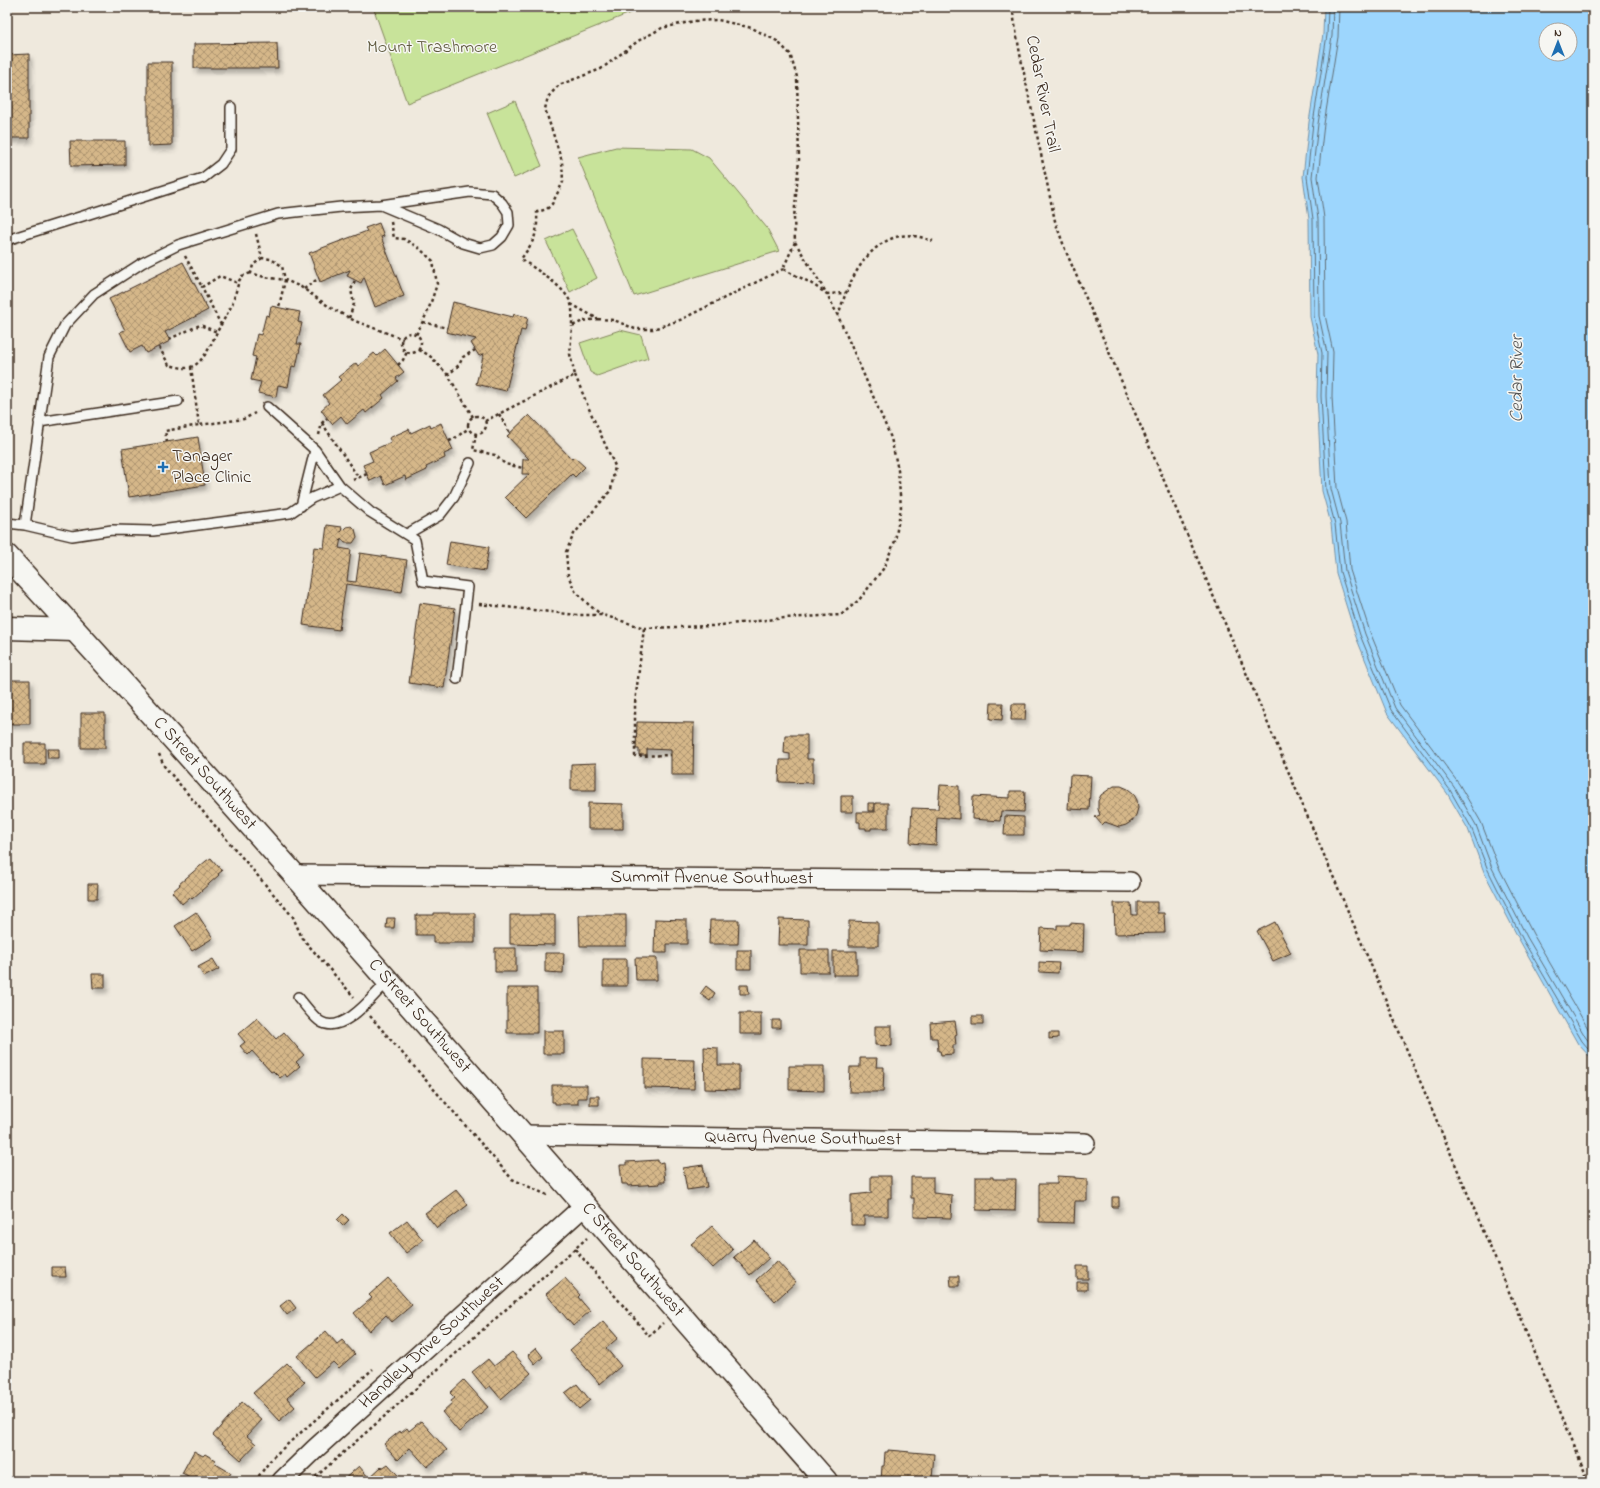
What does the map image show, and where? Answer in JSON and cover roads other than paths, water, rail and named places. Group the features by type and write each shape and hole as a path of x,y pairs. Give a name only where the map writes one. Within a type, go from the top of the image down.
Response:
{"main road":[{"name":"C Street Southwest","path":"7,556 293,875 826,1481"},
{"path":"7,628 74,630"}],"street":[{"name":"Summit Avenue Southwest","path":"293,875 1130,882"},
{"name":"Quarry Avenue Southwest","path":"522,1135 1085,1143"},
{"name":"Handley Drive Southwest","path":"282,1481 315,1449 584,1206"}],"lane":[{"path":"7,240 203,178 221,164 231,149 231,107"},
{"path":"25,525 49,357 65,325 94,294 142,263 178,245 278,214 341,207 381,205 470,192 492,194 502,202 508,212 509,225 502,237 493,245 480,248 463,242 438,229 381,205"},
{"path":"39,422 178,401"},
{"path":"267,407 315,450 340,486 370,512 415,540 423,581 468,587 457,679"},
{"path":"301,506 315,450"},
{"path":"407,534 440,515 454,497 470,463"},
{"path":"7,523 25,525 72,536 112,530 153,531 290,513 312,498 340,486"},
{"path":"298,997 320,1022 329,1025 342,1023 362,1007 387,982"}],"water":[{"name":"Cedar River","path":"1324,7 1593,7 1593,1060 1578,1044 1520,941 1484,872 1468,829 1447,793 1387,713 1356,637 1336,573 1331,524 1322,491 1317,396 1318,354 1310,317 1309,219 1303,177 1309,122 1323,34"}],"place":[{"name":"Tanager Place Clinic","path":"163,467"}],"park label":[{"name":"Mount Trashmore","path":"432,48"}]}
